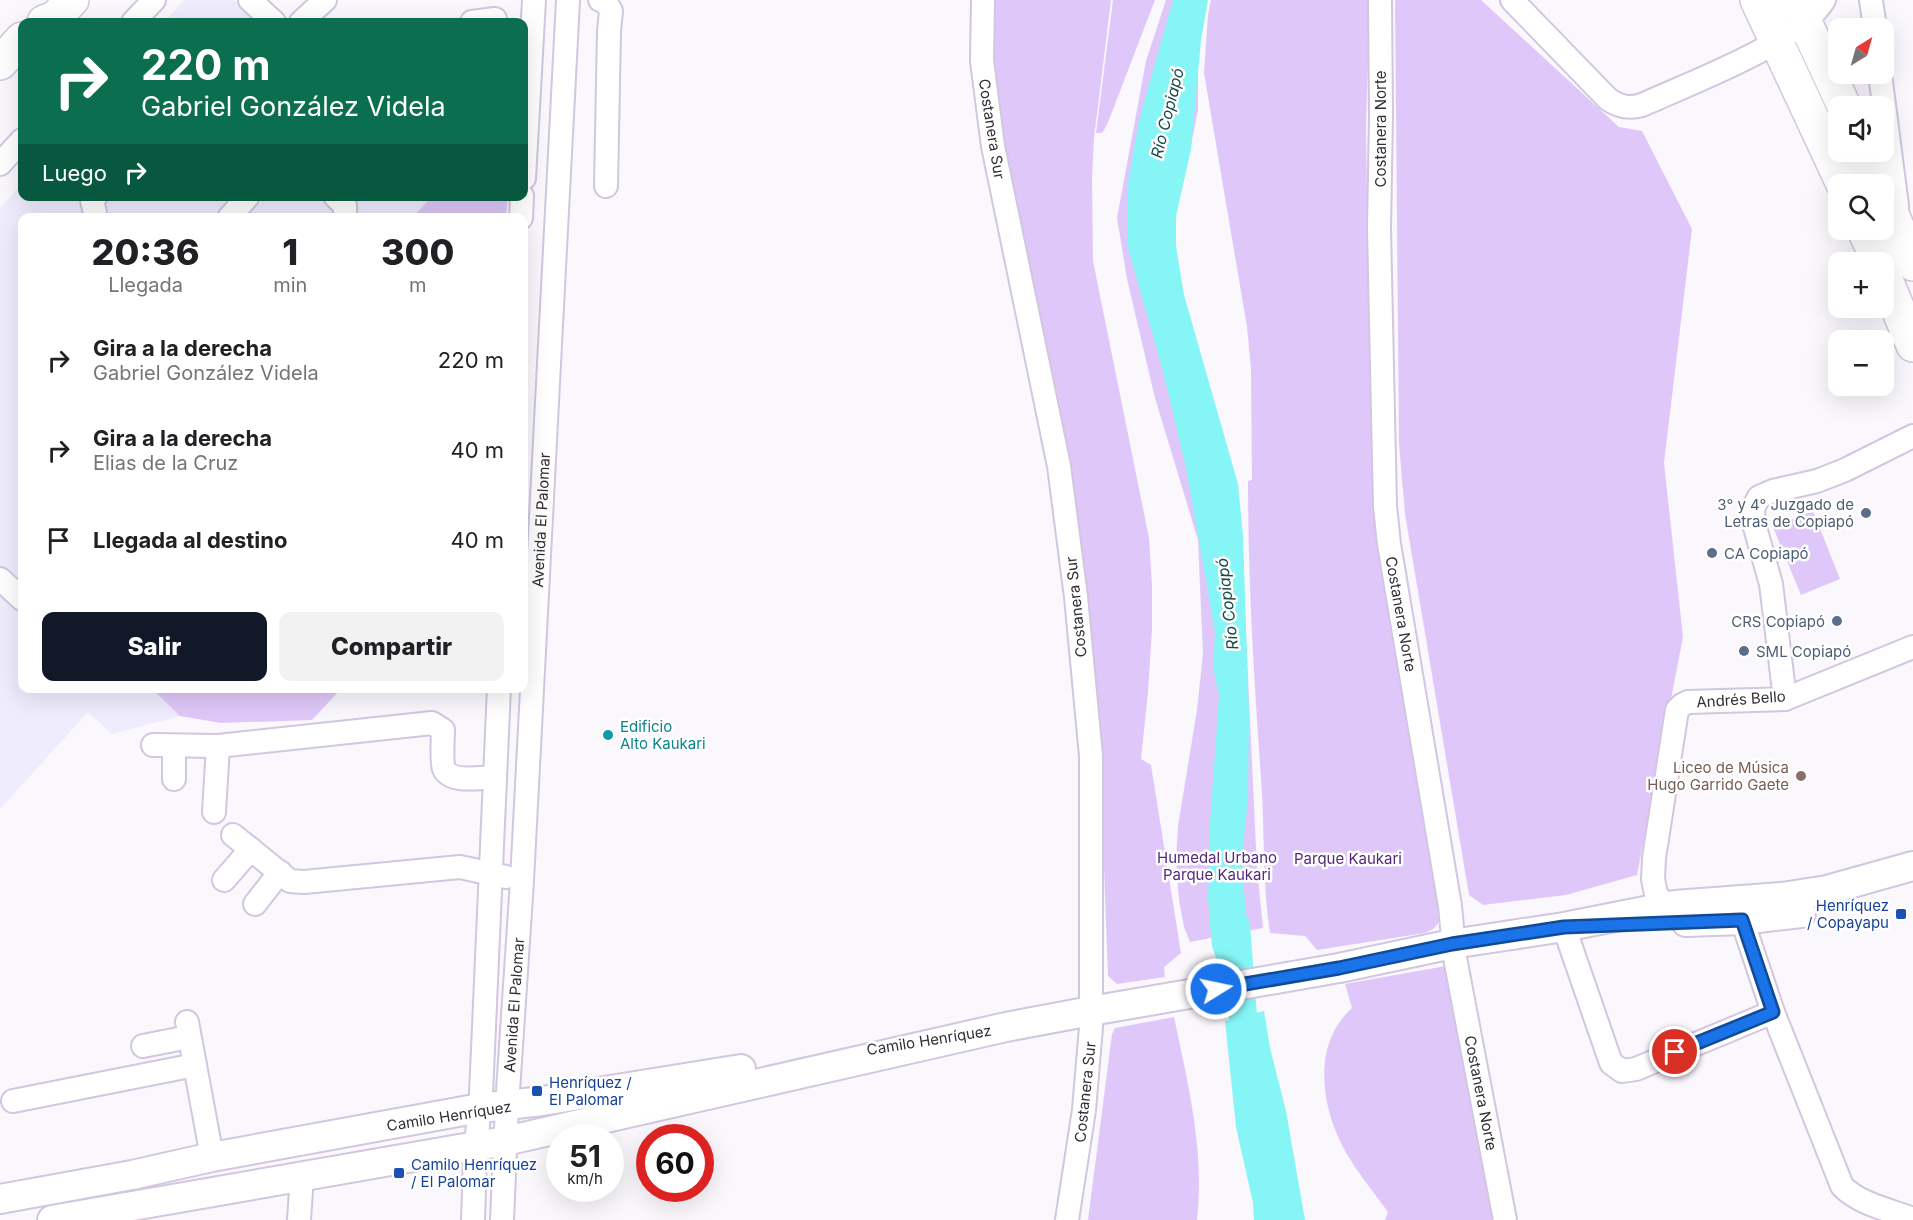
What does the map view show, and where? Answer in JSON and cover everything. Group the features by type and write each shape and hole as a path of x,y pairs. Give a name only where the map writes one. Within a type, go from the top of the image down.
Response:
{"highway":[{"path":"36,18 46,0"},
{"path":"55,18 72,0"},
{"path":"1757,0 1838,174"},
{"path":"1807,8 1840,96"},
{"path":"0,63 18,43"},
{"path":"1894,216 1913,264"},
{"path":"1894,299 1913,345"}],"main road":[{"name":"Camilo Henríquez","path":"1746,909 1782,897 1827,890 1913,866"},
{"name":"Camilo Henríquez","path":"0,1199 132,1175 212,1157 494,1107 1006,1027 1339,968 1452,944 1564,927 1674,914 1746,909 1816,911 1854,903 1913,885"},
{"name":"Camilo Henríquez","path":"52,1220 123,1211 302,1176 505,1141 1006,1027"},
{"path":"123,1211 130,1196 128,1186 132,1175"}],"street":[{"path":"137,18 154,0"},
{"path":"249,0 269,18"},
{"path":"305,18 325,0"},
{"path":"528,95 534,0"},
{"name":"Avenida El Palomar","path":"473,1220 476,1145 494,1107 522,881 568,0"},
{"path":"600,0 605,1 611,11 606,186"},
{"name":"Costanera Sur","path":"983,0 982,61 993,146 1059,466 1076,597 1091,756 1091,1011 1084,1110 1067,1220"},
{"name":"Costanera Norte","path":"1380,0 1379,228 1385,506 1391,556 1450,906 1452,944 1505,1220"},
{"path":"1512,0 1608,99 1626,108 1642,105 1776,42 1807,8"},
{"path":"1871,0 1874,18"},
{"path":"1881,84 1901,231"},
{"path":"0,164 18,144"},
{"path":"528,161 544,172 558,192"},
{"path":"233,213 244,201"},
{"path":"1785,699 1771,584 1754,524 1752,508 1759,497 1773,491 1817,481 1845,470 1913,436"},
{"path":"0,579 18,595"},
{"name":"Andrés Bello","path":"1674,914 1656,894 1653,879 1654,858 1677,710 1688,702 1785,699 1913,647"},
{"name":"Avenida El Palomar","path":"499,693 491,873 494,1107 505,1141 502,1220"},
{"path":"174,779 163,746 218,746 432,723 443,729 444,768 450,776 495,777"},
{"path":"214,812 218,746"},
{"path":"233,835 290,881 304,882 460,867 522,881"},
{"path":"224,880 251,849"},
{"path":"255,904 280,872"},
{"path":"1746,909 1773,1012 1842,1186 1858,1198 1913,1219"},
{"path":"1564,927 1611,1063 1622,1071 1636,1069 1773,1012"},
{"path":"143,1046 188,1030 212,1157"},
{"path":"13,1101 195,1065"},
{"path":"299,1220 302,1176"}],"shaded area":[{"path":"184,0 234,0 254,18 168,18"},
{"path":"18,188 18,201 428,201 417,213 18,213 18,693 156,693 180,716 112,734 88,712 0,809 0,208"}],"green space":[{"path":"984,0 1111,0 1094,138 1093,261 1149,538 1152,628 1141,759 1151,765 1181,953 1164,967 1165,977 1117,984 1108,976 1101,789 987,61"},
{"path":"1113,0 1155,0 1107,125 1102,133 1096,133"},
{"name":"Humedal Urbano Parque Kaukari","path":"1166,0 1205,0 1198,52 1198,110 1189,155 1172,211 1180,301 1243,572 1257,868 1263,928 1190,942 1184,927 1179,900 1176,860 1178,826 1197,710 1203,654 1198,540 1155,398 1127,279 1117,218 1146,61"},
{"name":"Parque Kaukari","path":"1211,0 1370,0 1366,125 1370,397 1374,471 1442,910 1437,924 1425,933 1317,950 1305,936 1270,933 1250,593 1248,481 1252,480 1251,369 1247,327 1204,73"},
{"path":"1395,0 1481,0 1619,127 1642,131 1692,229 1664,463 1683,637 1637,875 1566,895 1483,905 1469,895 1405,514 1399,444"},
{"path":"427,201 508,201 506,213 417,213"},
{"path":"1813,511 1840,579 1801,595 1773,527"},
{"path":"156,693 337,693 312,720 221,723 180,716"},
{"path":"1446,966 1494,1220 1385,1220 1388,1212 1350,1159 1332,1122 1324,1081 1325,1061 1330,1041 1338,1024 1352,1008 1345,984"},
{"path":"1174,1017 1190,1092 1197,1143 1199,1194 1197,1220 1088,1220 1112,1034 1115,1028"}],"water":[{"name":"Humedal Urbano Parque Kaukari","path":"1173,0 1208,0 1201,40 1191,149 1176,216 1176,246 1184,295 1238,484 1243,536 1249,717 1248,801 1241,862 1251,962 1219,967 1212,946 1208,898 1210,823 1219,696 1213,667 1215,632 1186,468 1163,371 1127,244 1128,183 1139,120"},
{"path":"1264,1011 1270,1048 1286,1111 1305,1220 1254,1220 1253,1203 1236,1127 1225,1021"}],"waterway":[{"name":"Río Copiapó","path":"1236,926 1246,1054"}],"place":[{"name":"3° y 4° Juzgado de Letras de Copiapó","path":"1866,513"},
{"name":"CA Copiapó","path":"1712,553"},
{"name":"CRS Copiapó","path":"1837,621"},
{"name":"SML Copiapó","path":"1744,651"},
{"name":"Edificio Alto Kaukari","path":"608,735"},
{"name":"Liceo de Música Hugo Garrido Gaete","path":"1801,776"},
{"name":"Henríquez / Copayapu","path":"1901,914"},
{"name":"Henríquez / El Palomar","path":"537,1091"},
{"name":"Camilo Henríquez / El Palomar","path":"399,1173"}],"route":[{"path":"1216,989 1339,968 1452,944 1564,927 1742,920 1773,1012 1675,1052"}]}
